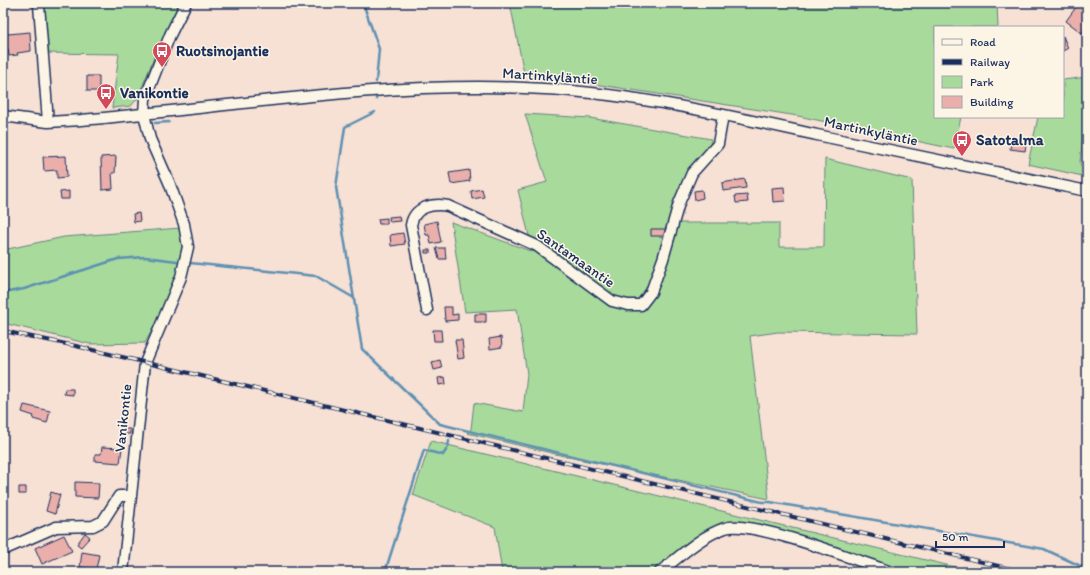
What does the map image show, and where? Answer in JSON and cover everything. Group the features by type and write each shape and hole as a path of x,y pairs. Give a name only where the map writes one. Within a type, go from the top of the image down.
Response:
{"street":[{"path":"144,114 145,99 150,84 186,3"},
{"path":"39,5 48,122"},
{"name":"Martinkyläntie","path":"3,116 48,122 144,114 331,93 399,88 526,88 603,94 723,115 1087,191"},
{"name":"Vanikontie","path":"123,572 145,363 181,277 188,247 184,224 169,182 150,139 144,114"},
{"name":"Santamaantie","path":"427,310 411,225 412,218 419,211 436,204 448,206 537,246 612,301 628,306 641,305 651,292 663,259 679,203 692,173 718,144 723,115"},
{"path":"3,550 56,527 93,526 103,521 118,496 130,496"},
{"path":"660,572 690,547 727,527 756,530 819,547 891,572"}],"green space":[{"path":"11,3 182,3 159,46 137,99 131,106 112,108 119,54 42,53 39,5"},
{"path":"510,3 997,3 998,26 934,26 934,118 961,118 954,149 798,116 524,73"},
{"path":"1087,77 1087,133 1083,136 1080,162 1081,166 1087,167 1087,177 1028,164 1038,118 1064,118 1064,80"},
{"path":"525,114 590,118 711,139 710,147 669,223 779,223 779,247 824,247 825,159 912,180 917,334 778,332 750,336 769,499 568,457 467,433 471,429 474,403 523,412 527,374 517,309 465,312 451,222 533,252 518,190 547,182"},
{"path":"181,228 188,247 181,277 145,343 90,344 3,323 3,250 64,237"},
{"path":"431,441 979,572 905,572 751,523 721,523 688,542 651,572 502,572 495,527 413,495"}],"building":[{"path":"1079,3 1087,3 1087,25 1082,33 1066,21"},
{"path":"3,31 8,34 30,32 31,51 9,56 8,49 3,45"},
{"path":"1064,38 1068,48 1064,50"},
{"path":"87,76 99,76 99,91 87,91"},
{"path":"1012,137 1027,139 1025,151 1010,149"},
{"path":"66,156 67,177 57,178 57,170 44,171 43,157"},
{"path":"116,156 115,173 112,173 113,189 102,190 101,157"},
{"path":"469,170 470,181 451,184 449,173"},
{"path":"745,179 746,188 723,191 722,183"},
{"path":"784,187 785,201 773,202 772,188"},
{"path":"482,189 484,197 472,199 471,191"},
{"path":"702,190 703,198 695,200 694,191"},
{"path":"69,191 69,199 61,199 60,192"},
{"path":"747,195 748,202 736,203 735,196"},
{"path":"139,213 140,221 134,222 133,214"},
{"path":"399,216 400,221 390,222 389,217"},
{"path":"387,218 387,224 379,224 378,219"},
{"path":"437,221 441,242 431,244 429,235 426,235 424,224"},
{"path":"651,229 666,229 666,236 651,236"},
{"path":"403,233 405,244 391,246 390,235"},
{"path":"436,248 445,248 446,259 439,259"},
{"path":"425,250 430,250 430,253 425,253"},
{"path":"444,307 452,307 452,315 458,314 458,320 445,321"},
{"path":"475,314 486,314 486,322 475,322"},
{"path":"433,330 441,330 442,341 434,341"},
{"path":"501,337 502,347 490,349 489,339"},
{"path":"455,340 462,340 464,358 458,359"},
{"path":"440,360 442,368 434,370 432,362"},
{"path":"445,377 446,384 439,385 438,378"},
{"path":"65,389 73,389 73,395 64,394"},
{"path":"24,405 50,411 47,423 33,419 34,416 22,412"},
{"path":"122,429 130,429 130,434 122,434"},
{"path":"102,447 122,448 120,463 95,461 95,454 101,454"},
{"path":"75,482 99,483 98,498 75,497"},
{"path":"19,487 26,487 26,494 19,494"},
{"path":"51,492 60,495 55,514 46,511"},
{"path":"3,509 7,509 6,523 3,523"},
{"path":"85,533 90,537 81,547 77,544"},
{"path":"64,535 72,551 42,564 35,548"},
{"path":"82,552 99,555 96,569 80,567"}],"waterway":[{"path":"363,3 379,49 376,82"},
{"path":"375,112 345,127 336,187 362,349 440,424 762,502 770,502 1044,549 1087,569"},
{"path":"155,123 169,122"},
{"path":"3,293 24,289 118,259 145,257 177,261"},
{"path":"190,263 316,276 354,298"},
{"path":"385,572 424,450 443,455 448,447 449,441"}],"railway":[{"path":"3,331 76,346 1024,572"}],"place":[{"name":"Ruotsinojantie","path":"162,68"},
{"name":"Vanikontie","path":"106,110"},
{"name":"Satotalma","path":"962,157"}]}
